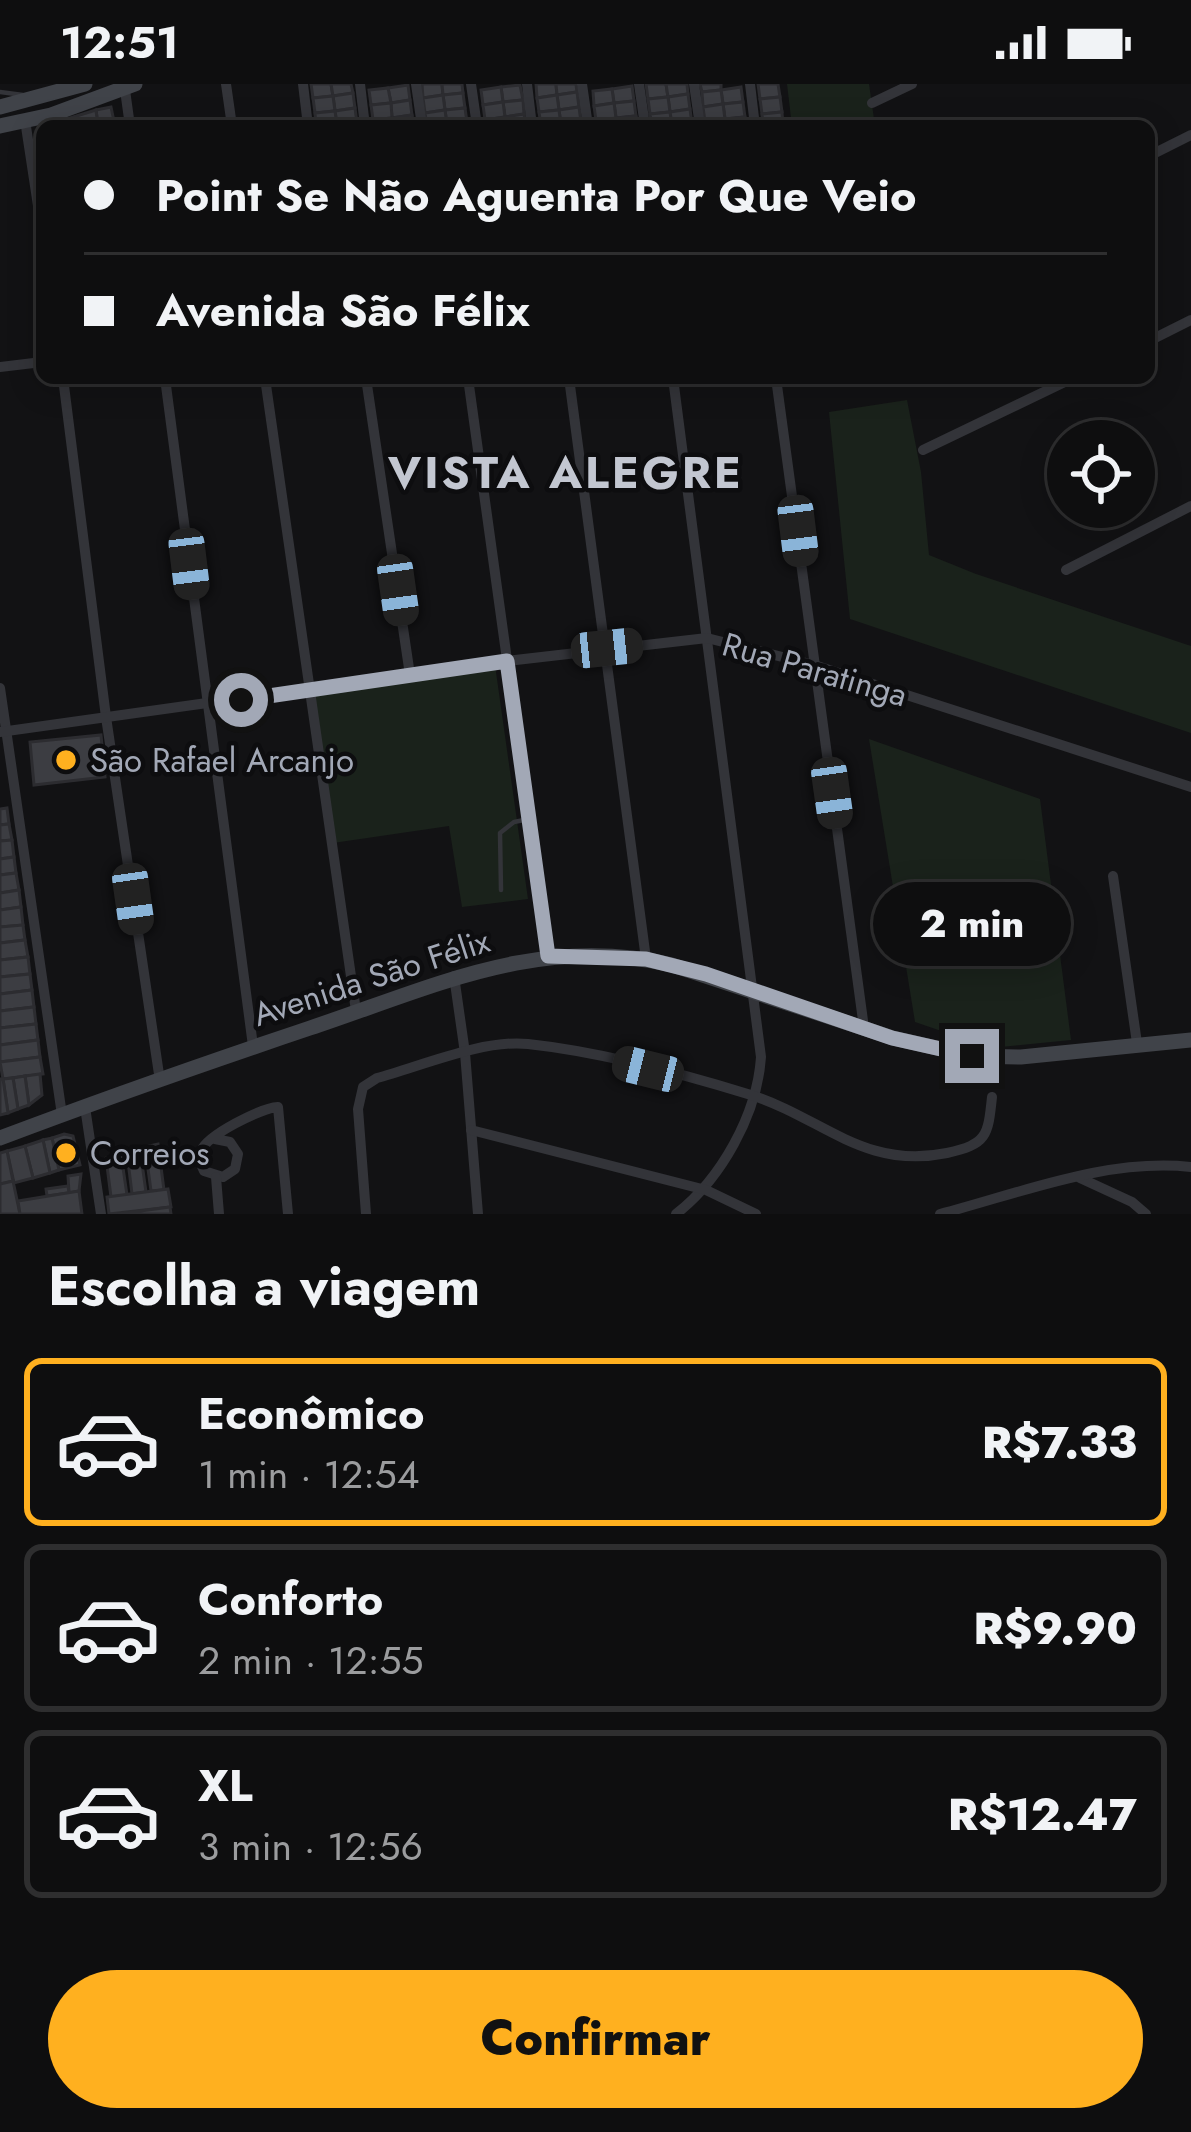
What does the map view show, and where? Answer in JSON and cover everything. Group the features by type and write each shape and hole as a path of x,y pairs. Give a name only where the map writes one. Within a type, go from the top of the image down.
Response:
{"street":[{"path":"0,107 85,84"},
{"path":"226,84 231,120"},
{"path":"303,84 307,120"},
{"path":"360,84 364,120"},
{"path":"416,84 421,120"},
{"path":"471,84 476,120"},
{"path":"527,84 531,120"},
{"path":"582,84 587,120"},
{"path":"640,84 644,120"},
{"path":"694,84 699,120"},
{"path":"750,84 754,120"},
{"path":"872,103 912,84"},
{"path":"0,126 130,87 130,120"},
{"path":"25,120 36,192"},
{"path":"1155,153 1191,135"},
{"path":"1155,338 1191,320"},
{"path":"0,367 36,363"},
{"path":"64,384 106,717 160,1081"},
{"path":"166,384 253,1046"},
{"path":"267,384 356,1011"},
{"path":"367,384 410,675"},
{"path":"469,384 548,956"},
{"path":"569,384 646,959"},
{"path":"674,384 761,1057 754,1096 706,1190 676,1214"},
{"path":"777,384 864,1028"},
{"path":"923,450 1060,384"},
{"path":"1066,570 1191,506"},
{"name":"Rua Paratinga","path":"3,732 507,661 707,638 814,665 1191,788"},
{"path":"0,688 62,1114"},
{"path":"1113,876 1136,1042"},
{"name":"Avenida São Félix","path":"0,1138 454,976 548,956 646,959 930,1047 994,1058 1191,1040"},
{"path":"454,976 478,1214"},
{"path":"366,1214 358,1109 360,1093 368,1082 502,1043 534,1044 754,1096 855,1146 896,1156 968,1148 987,1135 992,1097"},
{"path":"85,1107 101,1214"},
{"path":"215,1139 230,1142 238,1162 230,1174 216,1177 204,1171 200,1159 204,1146 236,1123 278,1107 288,1214"},
{"path":"471,1130 706,1190 756,1214"},
{"path":"940,1214 1077,1177 1154,1164 1191,1167"},
{"path":"216,1177 219,1214"},
{"path":"1077,1177 1132,1202 1146,1214"}],"lane":[{"path":"0,92 20,92 28,101"},
{"path":"501,890 500,833 506,826 529,819"}],"shaded area":[{"path":"787,84 869,84 874,120 791,120"},
{"path":"907,400 921,472 929,555 1191,646 1191,733 850,619 829,412"},
{"path":"495,665 528,899 462,907 449,826 333,843 312,694"},
{"path":"869,739 1040,799 1071,1040 991,1048 915,1022"}],"building":[{"path":"311,84 331,84 333,96 313,98"},
{"path":"331,84 351,84 353,93 333,96"},
{"path":"422,84 442,84 443,95 423,98"},
{"path":"442,84 462,84 463,93 443,95"},
{"path":"536,84 556,84 557,95 537,98"},
{"path":"556,84 576,84 577,92 557,95"},
{"path":"646,84 666,84 668,97 648,99"},
{"path":"666,84 687,84 688,94 668,97"},
{"path":"700,84 721,84 721,90 702,92"},
{"path":"758,84 778,84 780,97 760,99"},
{"path":"408,85 410,100 391,103 388,88"},
{"path":"520,85 523,100 503,102 501,87"},
{"path":"632,86 634,101 614,103 612,89"},
{"path":"501,87 503,102 483,105 481,90"},
{"path":"741,87 743,102 723,104 721,90"},
{"path":"388,88 391,103 371,105 369,90"},
{"path":"612,89 614,103 594,106 593,91"},
{"path":"721,90 723,104 703,107 702,92"},
{"path":"577,92 579,107 559,110 557,95"},
{"path":"353,93 355,108 335,111 333,96"},
{"path":"463,93 465,108 445,110 443,95"},
{"path":"688,94 690,109 670,112 668,97"},
{"path":"443,95 445,110 425,113 423,98"},
{"path":"557,95 559,110 539,112 537,98"},
{"path":"333,96 335,111 315,113 313,98"},
{"path":"668,97 670,112 650,114 648,99"},
{"path":"780,97 782,112 762,114 760,99"},
{"path":"410,100 412,115 392,118 391,103"},
{"path":"523,100 524,114 505,117 503,102"},
{"path":"634,101 636,116 616,118 614,103"},
{"path":"503,102 505,117 485,120 483,105"},
{"path":"743,102 745,117 725,119 723,104"},
{"path":"391,103 392,118 373,120 371,105"},
{"path":"614,103 616,118 596,120 594,106"},
{"path":"723,104 725,119 705,120 703,107"},
{"path":"111,107 114,120 97,120 96,110"},
{"path":"579,107 581,120 560,120 559,110"},
{"path":"355,108 357,120 336,120 335,111"},
{"path":"465,108 467,120 446,120 445,110"},
{"path":"690,109 691,120 671,120 670,112"},
{"path":"96,110 97,120 63,120"},
{"path":"445,110 446,120 426,120 425,113"},
{"path":"559,110 560,120 540,120 539,112"},
{"path":"335,111 336,120 316,120 315,113"},
{"path":"670,112 671,120 651,120 650,114"},
{"path":"782,112 783,120 762,120 762,114"},
{"path":"101,735 105,777 34,785 30,742"},
{"path":"7,808 9,824 0,825 0,809"},
{"path":"9,824 12,840 0,841 0,825"},
{"path":"12,840 14,857 0,859 0,841"},
{"path":"14,857 16,873 0,875 0,859"},
{"path":"16,873 19,890 0,893 0,875"},
{"path":"19,890 21,907 0,910 0,893"},
{"path":"21,907 23,925 0,927 0,910"},
{"path":"23,925 25,940 0,943 0,927"},
{"path":"25,940 28,957 0,960 0,943"},
{"path":"28,957 30,974 0,977 0,960"},
{"path":"30,974 32,990 0,994 0,977"},
{"path":"32,990 34,1007 0,1011 0,994"},
{"path":"34,1007 36,1024 0,1028 0,1011"},
{"path":"36,1024 38,1040 0,1045 0,1028"},
{"path":"38,1040 40,1057 0,1062 0,1045"},
{"path":"40,1057 43,1074 3,1079 0,1062"},
{"path":"40,1074 42,1095 29,1105 25,1076"},
{"path":"25,1076 29,1105 18,1109 13,1078"},
{"path":"13,1078 18,1109 8,1113 3,1079"},
{"path":"0,1079 8,1113 0,1115"},
{"name":"Correios","path":"73,1136 80,1165 59,1170 52,1138"},
{"path":"52,1138 59,1170 50,1173 43,1140"},
{"path":"43,1140 50,1173 33,1178 25,1146"},
{"path":"158,1144 164,1190 151,1191 145,1147"},
{"path":"25,1146 33,1178 14,1183 7,1151"},
{"path":"140,1149 146,1192 132,1194 127,1153"},
{"path":"7,1151 13,1181 0,1184 0,1153"},
{"path":"121,1154 127,1195 111,1197 106,1158"},
{"path":"81,1174 79,1191 69,1193 68,1176"},
{"path":"13,1181 20,1214 0,1214 0,1184"},
{"path":"68,1186 69,1193 47,1196 46,1189"},
{"path":"168,1189 171,1207 109,1214 107,1197"},
{"path":"79,1191 82,1214 20,1214 18,1201"},
{"path":"170,1207 171,1214 118,1214"}],"place":[{"name":"São Rafael Arcanjo","path":"66,760"},
{"name":"Correios","path":"66,1153"}],"district":[{"name":"VISTA ALEGRE","path":"566,472"}],"route":[{"path":"241,700 507,661 548,956 646,959 706,974 892,1038 972,1056"}]}
